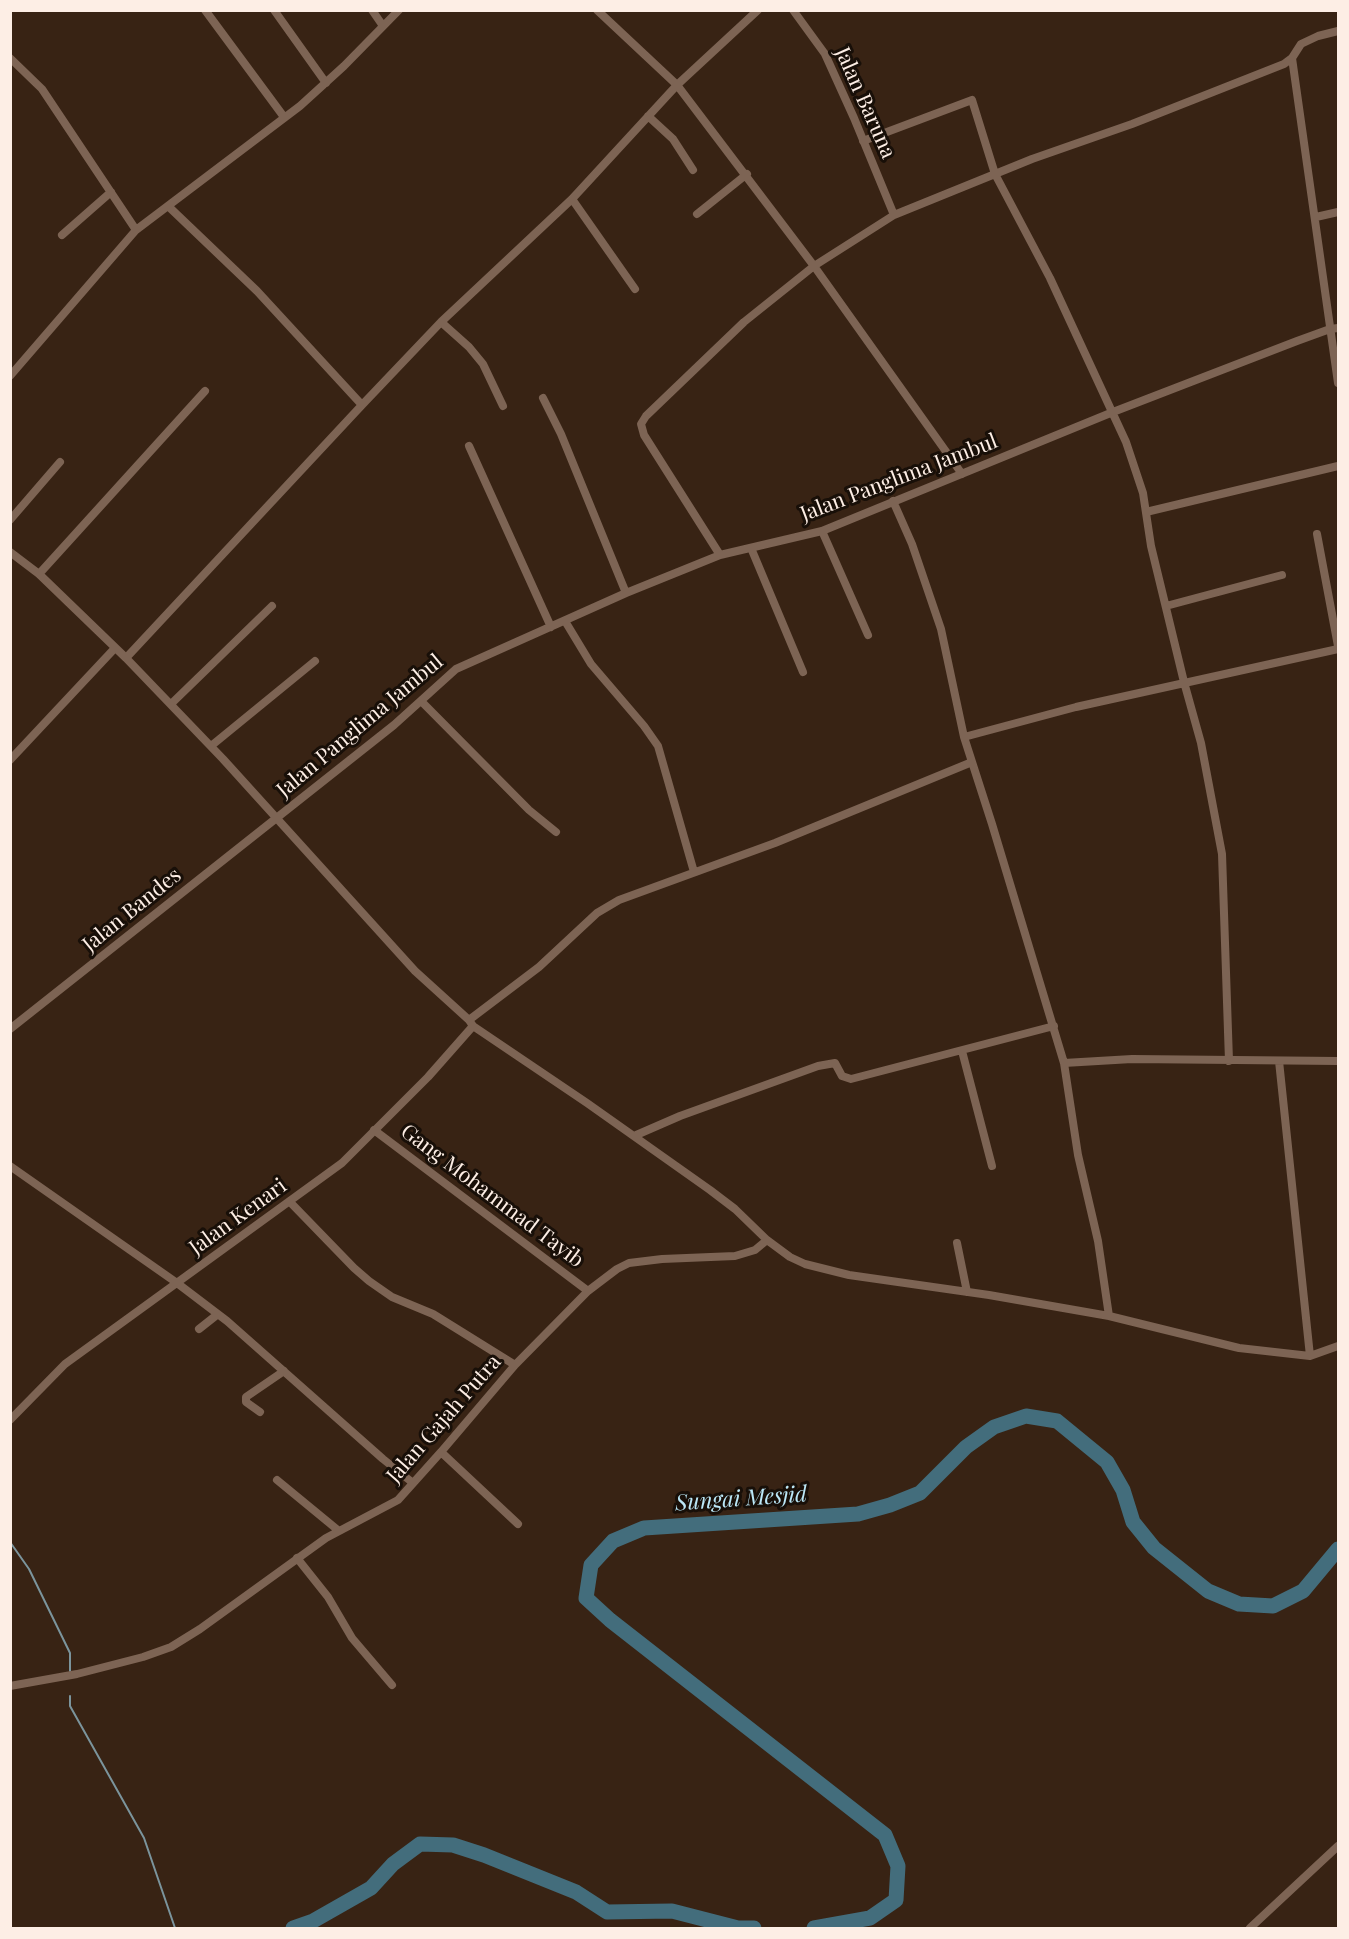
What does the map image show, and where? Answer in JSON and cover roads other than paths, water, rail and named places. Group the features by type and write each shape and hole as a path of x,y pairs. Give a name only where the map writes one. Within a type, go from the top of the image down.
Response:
{"street":[{"path":"205,10 284,117"},
{"path":"274,10 326,83"},
{"path":"372,10 383,26"},
{"path":"10,376 136,230 326,83 399,10"},
{"path":"597,10 677,85 747,174 962,474"},
{"path":"126,658 441,322 572,199 677,85 758,10"},
{"name":"Jalan Baruna","path":"799,12 825,54 894,215"},
{"path":"720,555 640,429 646,416 744,322 814,266 894,215 1284,64 1292,58 1301,44 1318,36 1338,31"},
{"path":"10,58 42,89 136,230"},
{"path":"1292,58 1334,329 1338,382"},
{"path":"863,141 972,100 995,174 1050,278 1132,456 1146,512 1151,546 1201,743 1222,854 1229,1061"},
{"path":"648,116 673,139 693,170"},
{"path":"697,214 747,174"},
{"path":"62,235 111,192"},
{"path":"572,199 635,290"},
{"path":"168,206 257,291 362,405"},
{"path":"1316,217 1338,212"},
{"path":"441,322 469,347 483,364 503,406"},
{"name":"Jalan Panglima Jambul","path":"277,818 422,702 456,669 626,593 720,555 822,531 1113,411 1334,329"},
{"path":"39,574 206,391"},
{"path":"543,398 561,434 626,593"},
{"path":"469,446 551,627"},
{"path":"10,520 60,462"},
{"path":"1146,512 1338,466"},
{"path":"893,501 912,543 938,619 964,737 1064,1063 1078,1155 1098,1241 1109,1316"},
{"path":"822,531 868,635"},
{"path":"964,737 1076,707 1338,648 1317,534"},
{"path":"751,548 803,672"},
{"path":"10,552 39,574 126,658 211,746 415,970 471,1023 735,1209 767,1240 790,1257 805,1264 849,1275 1109,1316 1239,1348 1310,1356 1338,1346"},
{"path":"1166,606 1282,575"},
{"path":"171,704 272,606"},
{"path":"565,621 591,664 644,726 658,746 693,872"},
{"path":"10,760 115,648"},
{"path":"211,746 315,661"},
{"path":"422,702 529,810 556,832"},
{"name":"Jalan Kenari","path":"10,1420 65,1364 342,1163 428,1077 471,1023 539,967 597,913 629,896 776,843 972,762"},
{"name":"Jalan Bandes","path":"10,1029 277,818"},
{"path":"634,1136 680,1116 825,1064 835,1063 843,1076 850,1079 1054,1026"},
{"path":"962,1051 992,1166"},
{"path":"1064,1063 1132,1059 1338,1061"},
{"path":"1279,1061 1310,1356"},
{"name":"Gang Mohammad Tayib","path":"374,1130 588,1291"},
{"path":"10,1166 218,1314 413,1483"},
{"path":"290,1202 369,1281 392,1297 433,1314 514,1365"},
{"name":"Jalan Gajah Putra","path":"10,1686 77,1674 143,1657 171,1647 200,1629 326,1538 398,1500 514,1365 605,1276 629,1263 662,1259 735,1256 755,1250 767,1240"},
{"path":"957,1243 967,1292"},
{"path":"199,1329 218,1314"},
{"path":"260,1412 246,1402 246,1397 284,1371"},
{"path":"441,1452 518,1524"},
{"path":"277,1480 339,1531"},
{"path":"297,1558 327,1598 352,1638 392,1685"},
{"path":"1250,1929 1338,1845"}],"waterway":[{"name":"Sungai Mesjid","path":"814,1928 870,1918 896,1900 898,1866 885,1835 610,1620 586,1598 591,1565 613,1541 644,1528 858,1514 890,1505 920,1493 966,1447 994,1427 1026,1416 1057,1421 1107,1462 1123,1490 1133,1522 1154,1548 1208,1591 1239,1604 1273,1606 1303,1591 1338,1549"},
{"path":"10,1542 29,1569 70,1653 70,1671"},
{"path":"70,1696 70,1706 144,1838 175,1928"},
{"name":"Sungai Mesjid","path":"293,1928 313,1921 371,1888 393,1864 420,1844 453,1845 484,1855 576,1892 607,1912 672,1911 738,1928 754,1928"}]}
